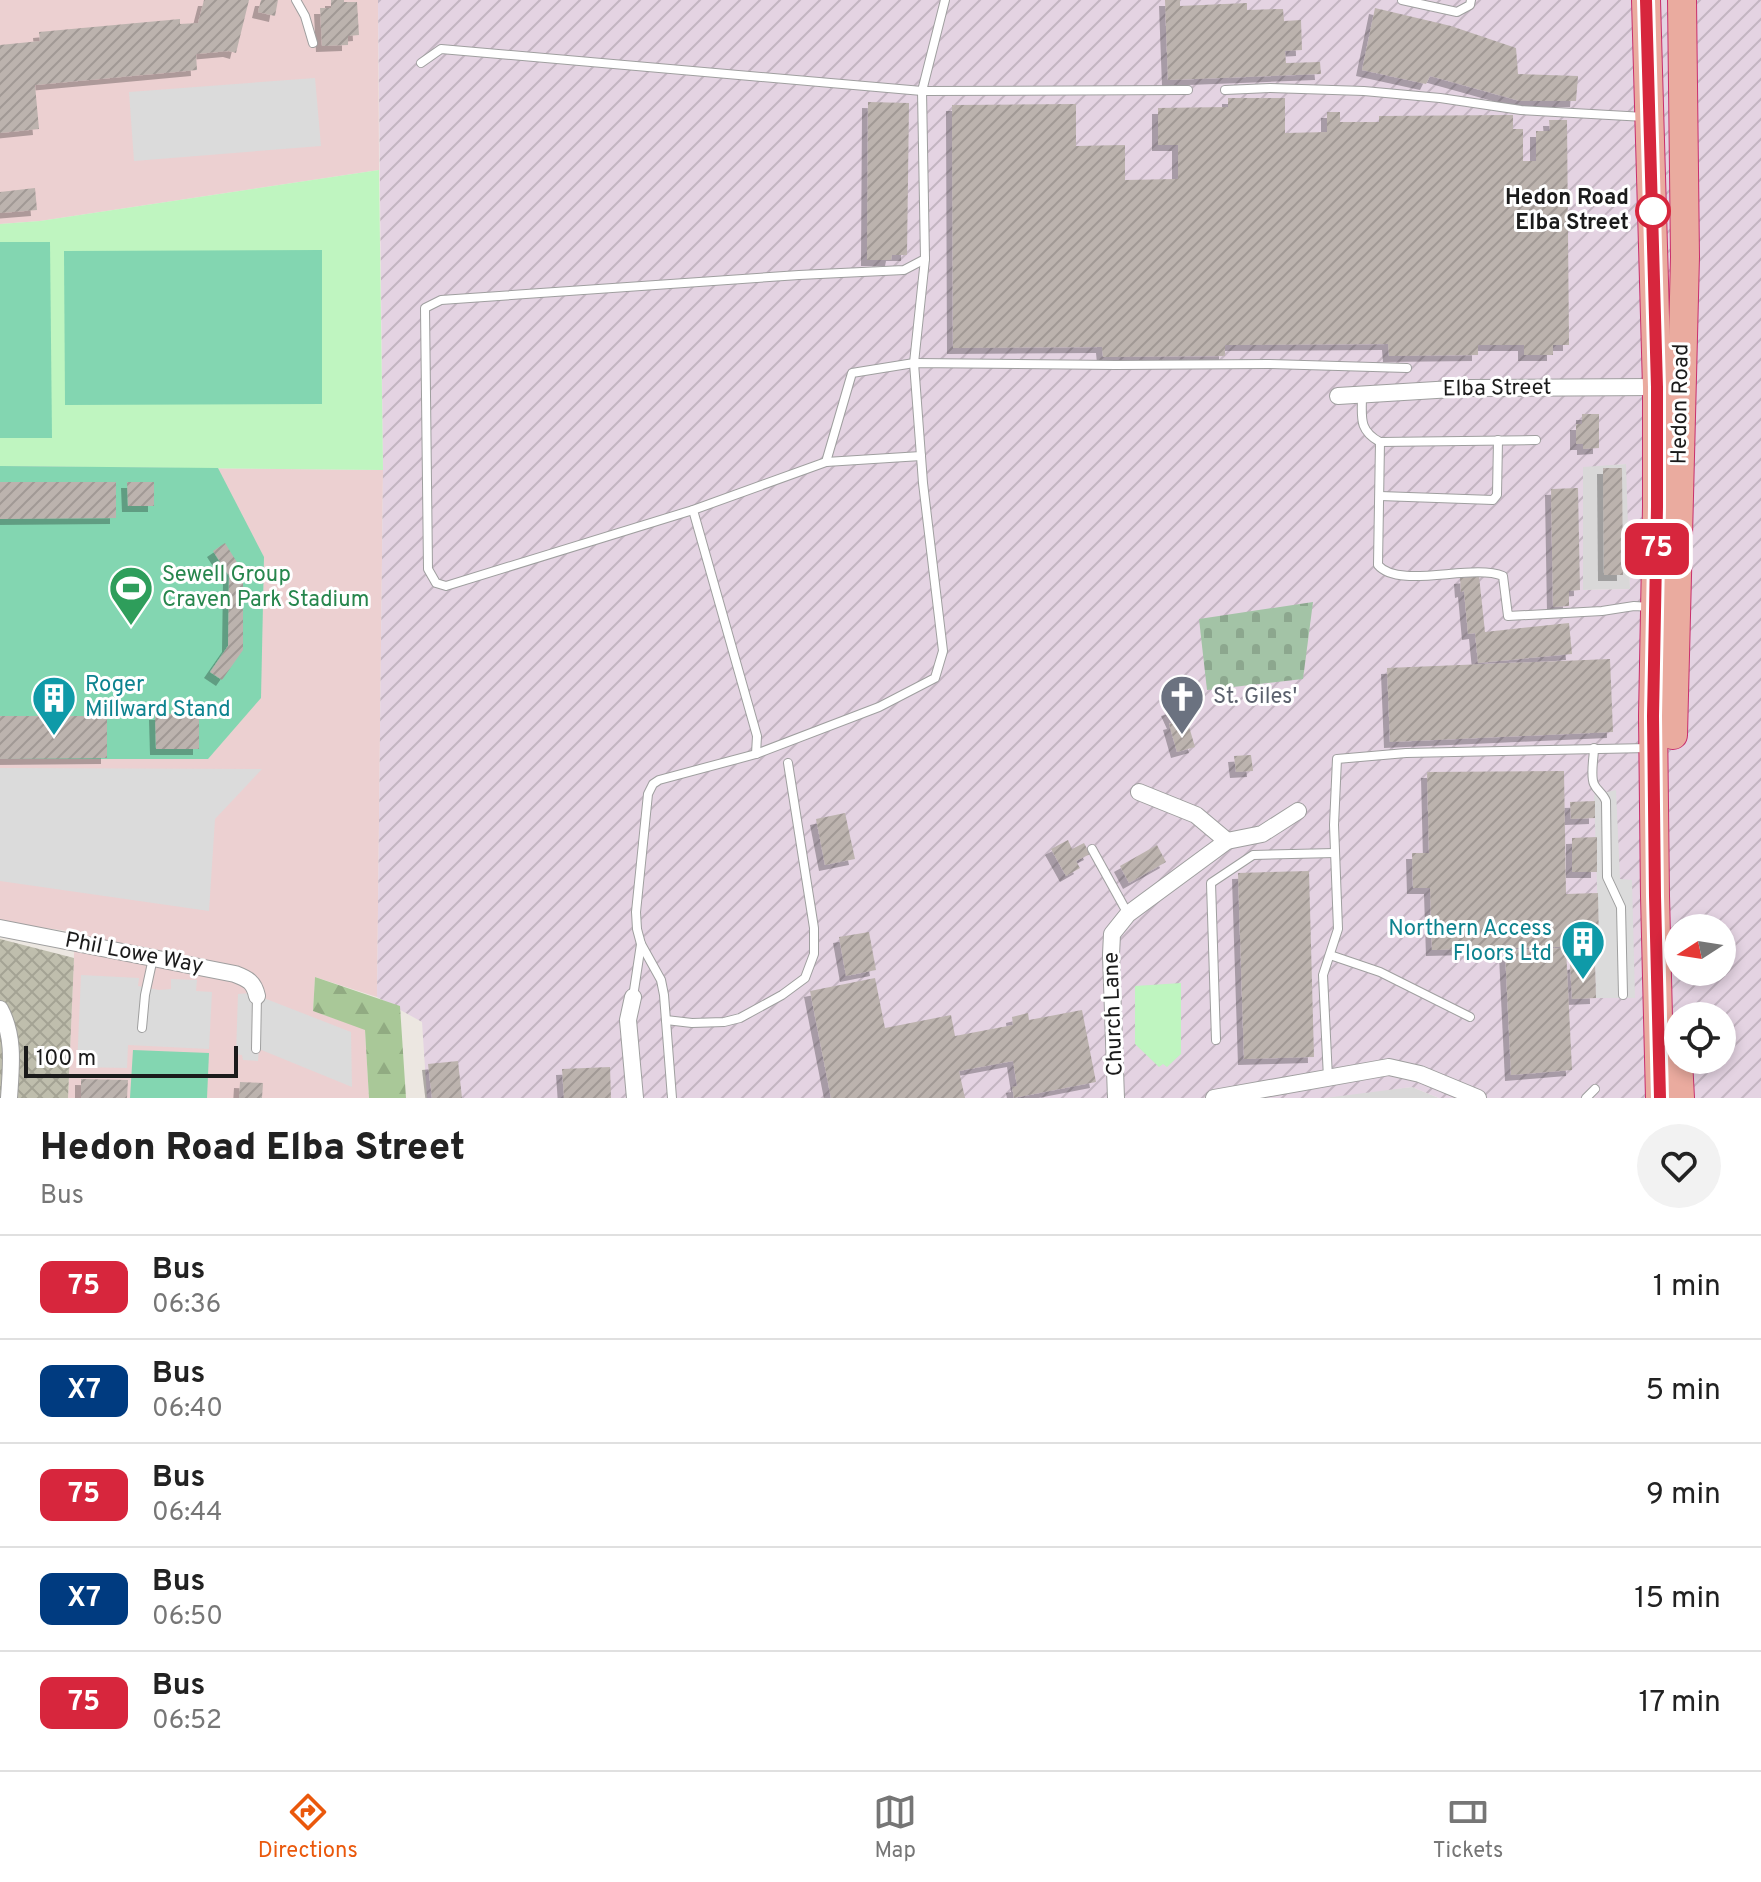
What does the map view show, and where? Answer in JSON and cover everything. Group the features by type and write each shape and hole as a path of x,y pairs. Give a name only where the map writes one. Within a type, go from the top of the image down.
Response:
{"highway":[{"name":"Hedon Road","path":"1646,0 1657,387 1653,748 1660,1098"},
{"name":"Hedon Road","path":"1677,1002 1673,718 1685,257 1682,0"},
{"path":"1679,1074 1680,1098"}],"street":[{"name":"Elba Street","path":"1338,396 1469,388 1657,387"},
{"path":"1139,792 1196,815 1227,841"},
{"name":"Church Lane","path":"1116,1098 1112,934 1128,914 1227,841 1262,834 1298,811"},
{"name":"Phil Lowe Way","path":"0,928 235,974 250,980 257,996"},
{"path":"633,997 628,1020 635,1098"},
{"path":"0,1009 7,1022 12,1051 9,1098"},
{"path":"1214,1098 1389,1067 1420,1074 1478,1098"}],"lane":[{"path":"296,0 305,16 313,43"},
{"path":"633,997 641,944 636,912 648,794 653,784 756,754 879,707 935,678 943,651 914,363 925,259 922,91 945,0"},
{"path":"1402,0 1457,12 1470,5 1471,0"},
{"path":"421,63 441,49 922,91 1188,90"},
{"path":"1225,90 1364,91 1521,110 1650,117"},
{"path":"921,456 826,462 693,510 446,586 436,583 428,569 425,308 441,300 904,270 925,259"},
{"path":"826,462 852,373 914,363 1268,364 1407,368"},
{"path":"1362,394 1362,423 1369,436 1380,442 1536,440"},
{"path":"1380,496 1493,500 1497,495 1498,440"},
{"path":"1380,442 1378,565 1383,570 1398,575 1495,573 1503,576 1508,616 1655,607"},
{"path":"693,510 757,736 756,754"},
{"path":"1594,748 1593,780 1606,801 1607,877 1621,907 1623,995"},
{"path":"1328,1078 1323,975 1338,929 1335,853 1337,759 1406,753 1653,748"},
{"path":"666,1020 692,1023 740,1018 782,995 805,978 814,954 814,928 788,763"},
{"path":"1092,849 1128,914"},
{"path":"1216,1040 1211,883 1253,855 1335,853"},
{"path":"641,944 661,980 672,1098"},
{"path":"1330,955 1380,972 1470,1017"},
{"path":"142,1028 153,957"},
{"path":"256,1049 257,996"},
{"path":"1586,1098 1595,1089"}],"shaded area":[{"path":"0,0 378,0 379,170 40,221 0,224"},
{"path":"378,0 1761,0 1761,1098 1439,1098 1412,1087 1325,1098 427,1098 422,1022 377,997 383,470","holes":["1626,464 1630,589 1583,590 1583,467"]},
{"path":"315,78 321,146 134,161 129,92"},
{"path":"1627,464 1630,589 1582,590 1583,466"},
{"path":"0,466 383,470 377,997 315,977 313,1011 365,1029 369,1098 68,1098 75,932 0,922"},
{"path":"0,768 262,769 215,819 209,911 0,881"},
{"path":"1616,790 1620,879 1632,880 1635,998 1596,998 1595,963 1599,946 1594,795"},
{"path":"0,939 74,958 68,1098 0,1098"},
{"path":"81,975 139,978 138,986 159,990 171,989 171,979 197,980 196,991 212,992 209,1049 128,1045 127,1068 77,1067"},
{"path":"251,993 351,1032 352,1087 259,1049 258,1061 243,1060 242,1055 236,1054 238,994"},
{"path":"1412,1087 1439,1098 1325,1098 1347,1094"}],"green space":[{"path":"379,170 383,470 0,466 0,224 40,221"},
{"path":"0,242 50,242 52,438 0,438"},
{"path":"322,250 322,404 65,405 64,251"},
{"name":"Sewell Group Craven Park Stadium","path":"0,466 218,468 264,557 261,698 208,759 0,759"},
{"path":"1313,602 1303,679 1207,690 1199,619"},
{"path":"315,977 400,1006 406,1098 369,1098 365,1030 313,1011"},
{"path":"1181,983 1181,1054 1167,1067 1163,1064 1159,1067 1135,1044 1135,986"},
{"path":"133,1050 209,1053 207,1098 130,1098"}],"building":[{"path":"204,0 249,0 236,53 196,54 197,70 35,85 39,129 0,133 0,45 40,41 39,32 180,19 180,24 198,23"},
{"path":"261,0 278,0 275,16 258,12"},
{"path":"331,0 357,2 359,35 348,36 348,45 322,46 320,8 331,8"},
{"path":"1165,0 1180,0 1180,6 1247,3 1247,10 1283,9 1284,21 1301,20 1302,50 1285,51 1286,63 1320,62 1321,74 1168,80"},
{"path":"1375,8 1451,26 1516,48 1518,74 1578,76 1576,101 1520,101 1430,76 1426,84 1362,70"},
{"path":"1228,98 1285,98 1285,133 1327,132 1327,112 1340,112 1340,122 1379,122 1379,116 1513,115 1513,129 1523,129 1523,161 1536,161 1536,131 1550,131 1549,120 1567,120 1569,345 1553,345 1553,355 1524,355 1524,345 1478,345 1478,355 1389,356 1388,344 1225,345 1225,356 1103,357 1102,347 953,348 952,105 1076,104 1076,146 1125,145 1125,180 1178,179 1178,145 1158,145 1158,108 1228,107"},
{"path":"868,102 909,103 907,255 892,255 891,260 867,260"},
{"path":"35,188 37,210 0,213 0,192"},
{"path":"1582,414 1599,414 1599,448 1583,449 1583,444 1576,444 1576,424 1582,424"},
{"path":"1603,468 1622,468 1623,575 1604,575"},
{"path":"0,482 116,482 116,518 0,519"},
{"path":"127,482 154,482 154,506 128,506"},
{"path":"1578,488 1580,590 1569,591 1569,606 1553,607 1551,489"},
{"path":"225,543 243,572 243,650 222,680 210,672 228,646 229,576 213,551"},
{"path":"1479,576 1485,632 1569,623 1572,654 1478,663 1475,633 1468,634 1460,578"},
{"path":"1610,659 1613,732 1390,742 1387,668"},
{"name":"St. Giles'","path":"1183,706 1195,747 1177,752 1169,724 1173,723 1167,710"},
{"path":"199,713 199,749 156,749 155,714"},
{"name":"Roger Millward Stand","path":"0,716 107,716 107,758 0,759"},
{"path":"1251,755 1253,771 1236,772 1234,756"},
{"path":"1564,771 1566,894 1598,893 1599,946 1432,950 1430,888 1413,888 1412,853 1429,853 1427,772"},
{"path":"1595,801 1595,818 1571,819 1570,802"},
{"path":"845,813 855,859 825,865 816,819"},
{"path":"1597,837 1597,872 1572,872 1572,838"},
{"path":"1068,840 1072,849 1084,843 1090,854 1076,861 1080,868 1066,876 1051,849"},
{"path":"1157,845 1166,862 1129,883 1120,866"},
{"path":"1309,871 1314,1057 1244,1059 1238,873"},
{"path":"869,932 876,970 846,976 839,937"},
{"path":"1566,948 1572,1070 1511,1075 1505,950"},
{"name":"Northern Access Floors Ltd","path":"1595,963 1596,998 1572,999 1570,964"},
{"path":"875,978 885,1028 951,1015 955,1036 1013,1025 1012,1017 1028,1013 1029,1020 1082,1010 1096,1082 1014,1098 1012,1087 1017,1086 1013,1061 959,1071 965,1098 831,1098 810,991"},
{"path":"458,1061 462,1098 432,1098 428,1064"},
{"path":"610,1067 611,1098 564,1098 562,1069"},
{"path":"81,1079 128,1080 127,1098 81,1098"},
{"path":"240,1082 263,1083 262,1098 239,1098"}],"bus line":[{"name":"75","path":"1646,0 1657,387 1653,716 1660,1098"}],"place":[{"name":"Hedon Road Elba Street","path":"1653,211"},
{"name":"Sewell Group Craven Park Stadium","path":"131,627"},
{"name":"St. Giles'","path":"1182,736"},
{"name":"Roger Millward Stand","path":"54,737"},
{"name":"Northern Access Floors Ltd","path":"1583,981"}]}
